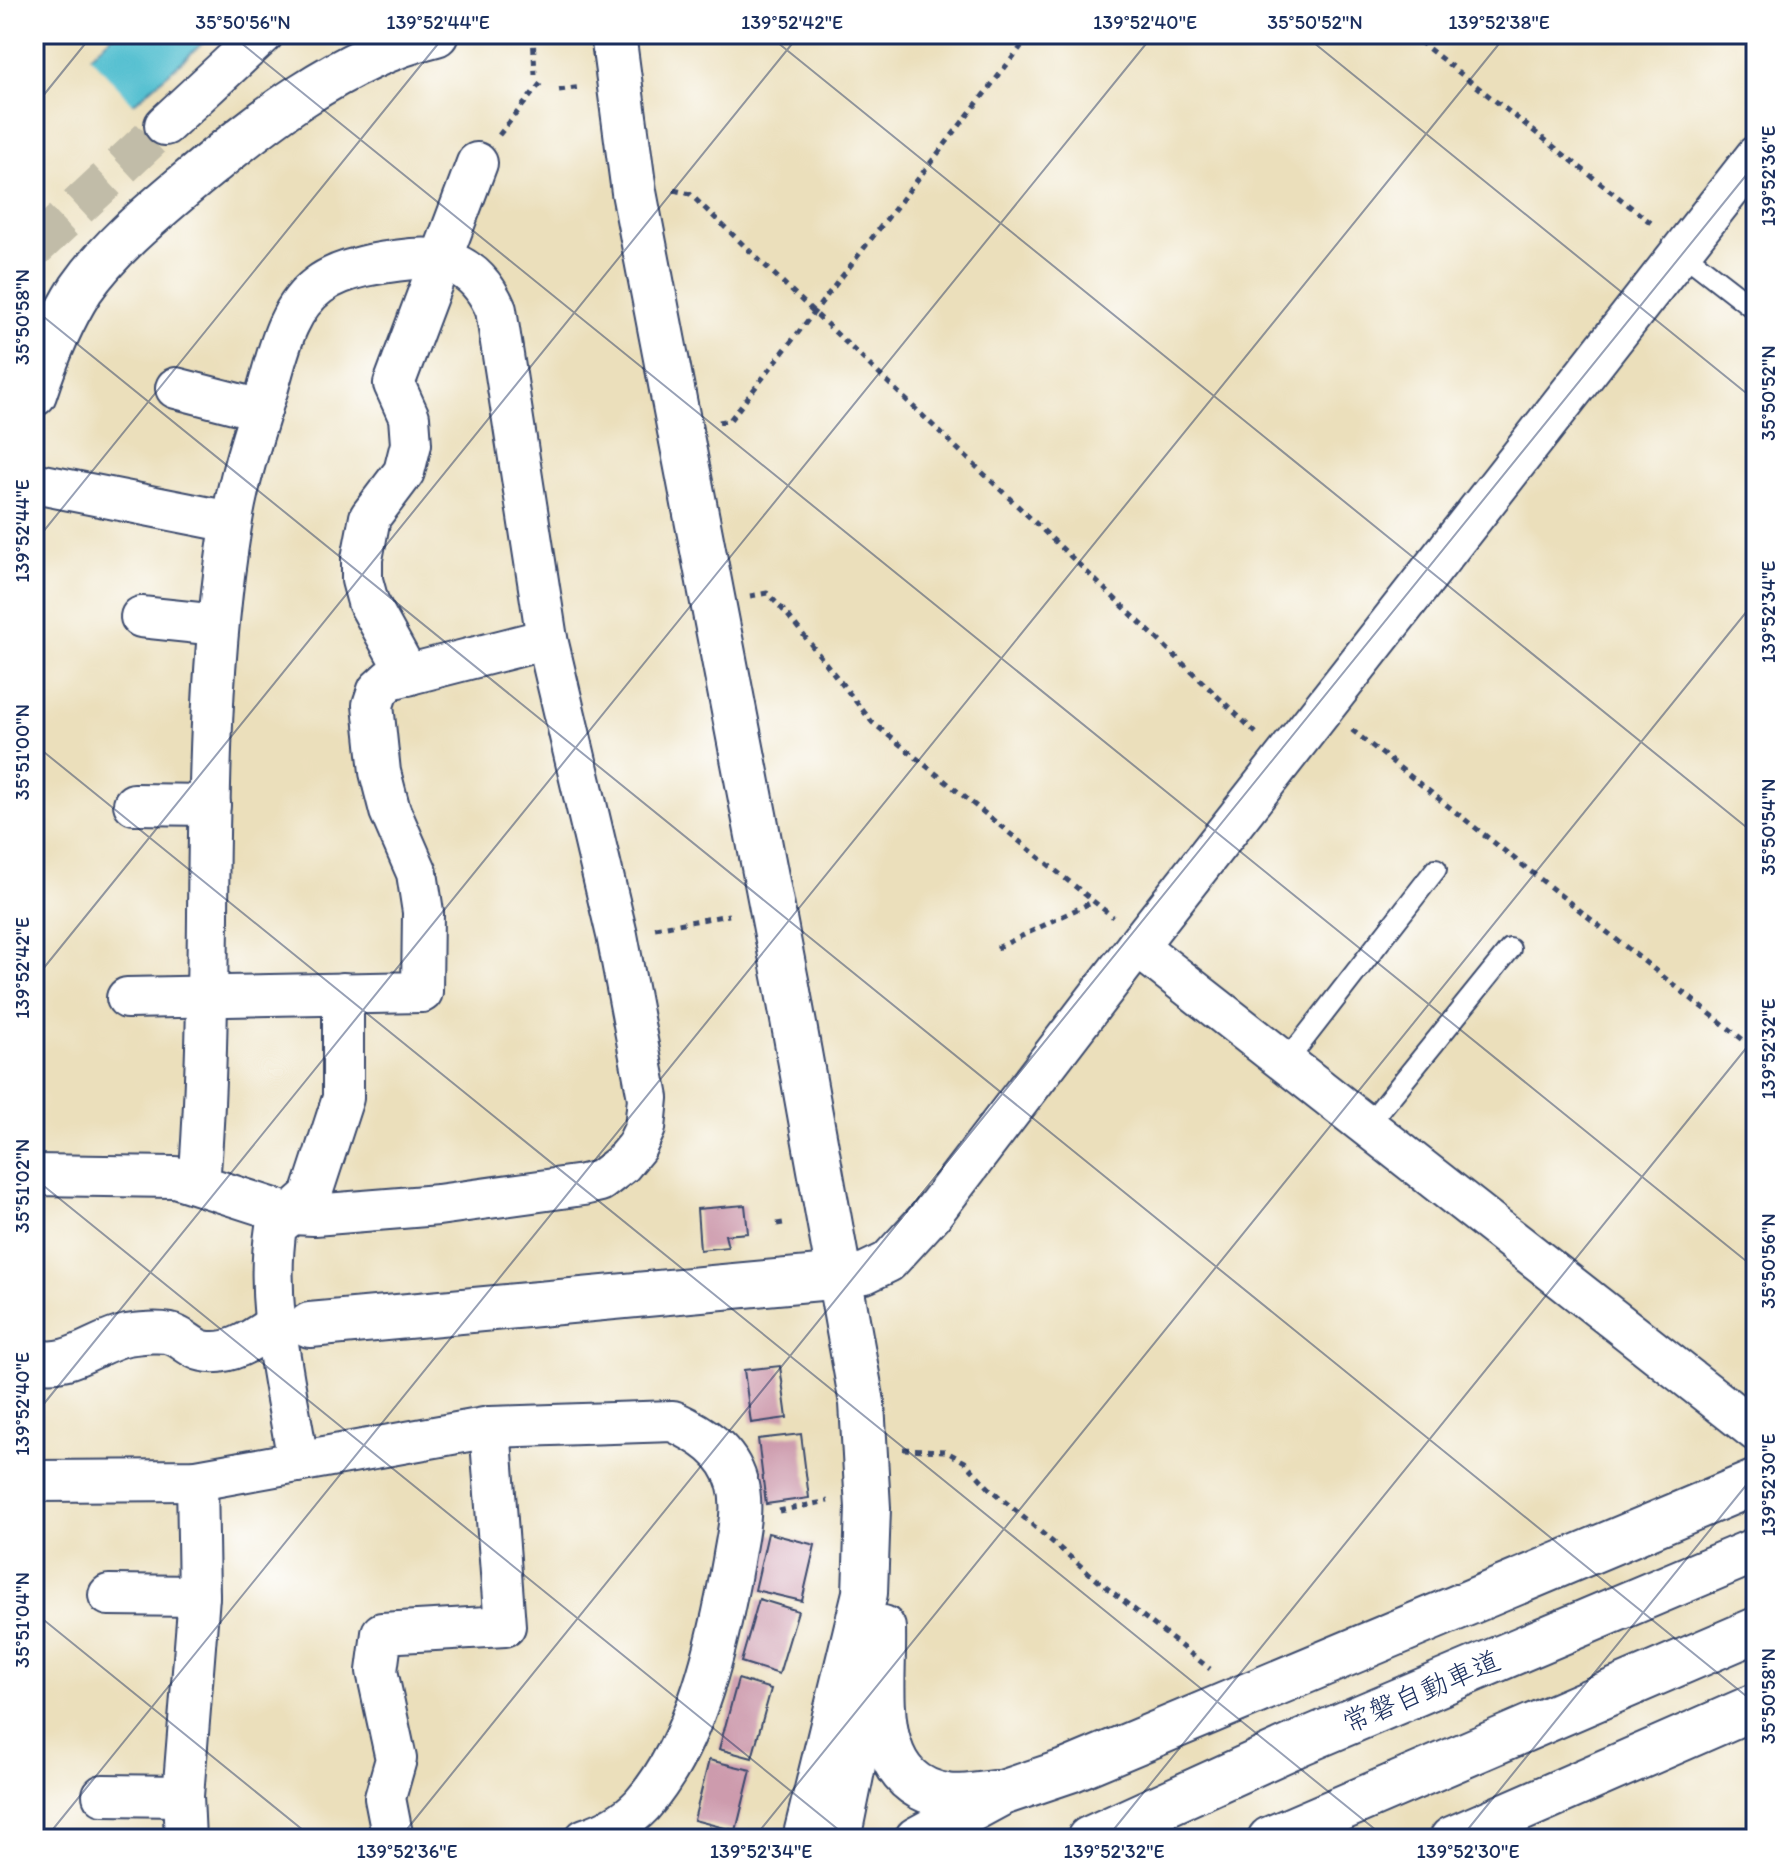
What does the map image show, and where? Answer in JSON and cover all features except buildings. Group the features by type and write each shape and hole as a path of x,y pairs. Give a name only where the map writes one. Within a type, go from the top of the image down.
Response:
{"main road":[{"path":"34,394 57,330 82,288 126,237 282,108 343,71 436,34"},
{"path":"613,34 634,192 842,1276 862,1403 868,1508 865,1593 805,1839"},
{"path":"293,1324 842,1276"},
{"path":"838,1839 883,1628 893,1549 882,1451 862,1403"},
{"path":"917,1839 1002,1793 1070,1770 1756,1482"},
{"name":"常磐自動車道","path":"1089,1839 1302,1742 1756,1550"},
{"path":"883,1628 885,1689 882,1721 886,1745 899,1766 919,1786 947,1796 1002,1793"},
{"path":"1270,1839 1756,1630"},
{"path":"1452,1839 1756,1706"}],"street":[{"path":"165,125 263,34"},
{"path":"842,1276 865,1273 888,1262 931,1215 1139,943 1285,761 1756,156"},
{"path":"408,675 368,602 362,580 362,559 370,517 404,472 411,444 409,417 394,384 477,163"},
{"path":"34,1175 175,1177 290,1214 438,1205 600,1181 622,1164 645,1128 648,1098 617,935 547,639 496,310 487,287 449,259 382,263 354,270 319,285 290,319 261,410 231,522 218,625 210,805 207,1082 199,1184"},
{"path":"176,388 261,410"},
{"path":"34,483 231,522"},
{"path":"141,617 218,625"},
{"path":"127,998 422,992 423,912 417,873 390,811 380,772 373,705 384,685 408,675 547,639"},
{"path":"134,804 210,805"},
{"path":"1139,943 1756,1431"},
{"path":"298,1462 293,1324 271,1256 276,1227 311,1196 343,1098 343,993"},
{"path":"34,1359 75,1358 127,1335 173,1333 204,1351 229,1350 293,1324"},
{"path":"34,1481 197,1480 490,1427 673,1421 700,1434 726,1459 738,1484 740,1518 713,1658 670,1765 640,1807 619,1825 585,1839"},
{"path":"393,1839 385,1798 396,1759 377,1671 382,1633 505,1626 490,1427"},
{"path":"185,1839 183,1796 199,1596 197,1480"},
{"path":"109,1595 199,1596"},
{"path":"103,1795 183,1796"}],"lane":[{"path":"1681,250 1756,310"},
{"path":"1286,1062 1436,869"},
{"path":"1367,1126 1510,949"}],"path":[{"path":"533,34 535,75"},
{"path":"679,430 730,420 1031,34"},
{"path":"1410,34 1681,250"},
{"path":"477,163 544,79"},
{"path":"634,192 663,187 690,194 1285,761"},
{"path":"713,601 767,593 872,722 1094,901 1139,943"},
{"path":"1324,708 1756,1050"},
{"path":"997,948 1094,901"},
{"path":"617,935 729,915"},
{"path":"882,1451 945,1451 965,1462 989,1488 1102,1584 1246,1696"},
{"path":"740,1518 841,1499"}],"water":[{"path":"114,34 213,34 124,112 82,63"}],"pier":[{"path":"87,53 136,107 126,116 121,115 79,65"}],"tunnel":[{"path":"34,248 165,125"}]}
